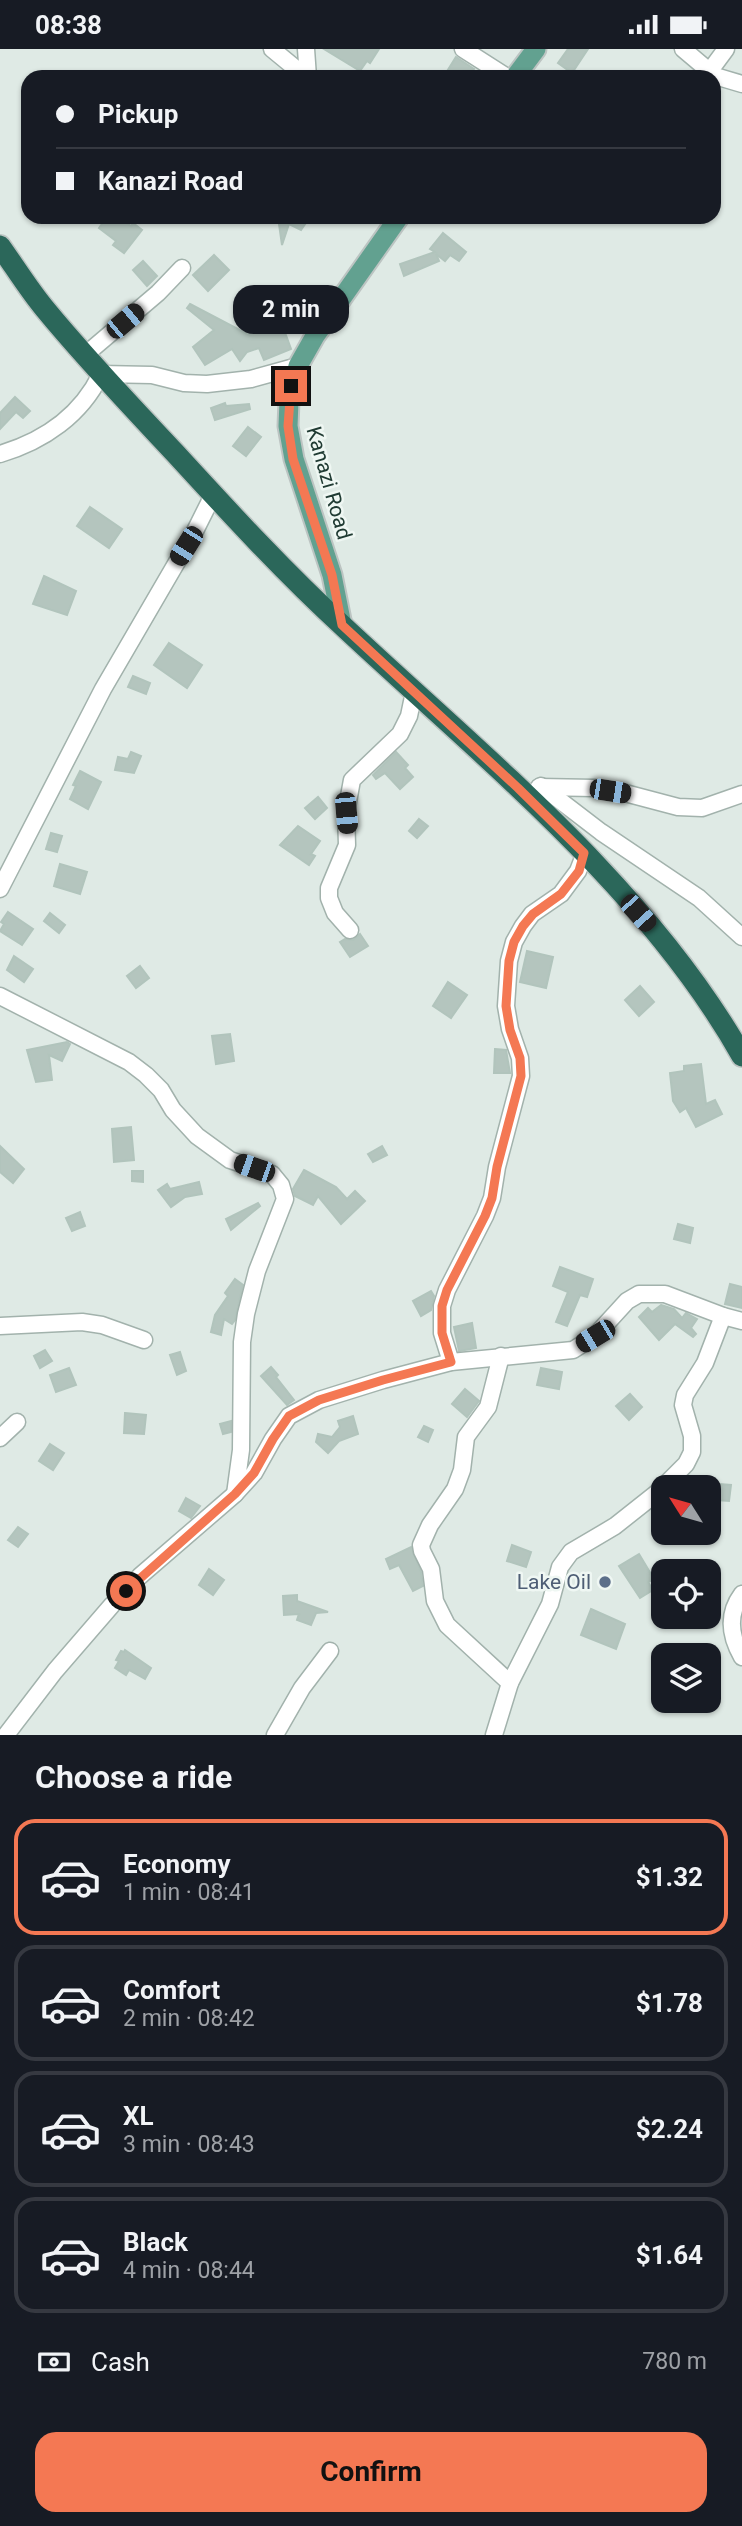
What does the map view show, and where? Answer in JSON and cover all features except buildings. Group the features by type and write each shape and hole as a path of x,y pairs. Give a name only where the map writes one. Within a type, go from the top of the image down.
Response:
{"highway":[{"path":"0,246 43,307 213,495 342,625 584,853 677,957 719,1016 742,1056"}],"main road":[{"path":"520,70 536,49"},
{"name":"Kanazi Road","path":"342,625 332,575 293,459 288,426 291,386 298,366 340,299 395,224"}],"street":[{"path":"272,49 298,70"},
{"path":"306,49 307,70"},
{"path":"463,49 496,70"},
{"path":"683,49 706,70"},
{"path":"715,70 726,49"},
{"path":"721,78 742,84"},
{"path":"85,355 158,293 182,268"},
{"path":"0,454 43,436 63,424 91,396 102,374 152,375 184,383 207,384 251,379 298,366"},
{"path":"0,889 103,689 213,495"},
{"path":"350,930 335,913 329,898 329,888 347,845 346,813 352,780 400,734 410,716 414,692"},
{"path":"541,786 601,832 699,898 742,937"},
{"path":"518,788 541,786 595,789 638,796 678,807 702,808 742,794"},
{"path":"451,1362 442,1333 442,1306 447,1290 492,1198 497,1167 521,1076 520,1058 510,1030 506,1006 509,961 514,942 523,926 533,914 561,894 579,871 584,853"},
{"path":"0,996 129,1062 161,1090 173,1110 197,1136 230,1160 271,1174 281,1185 285,1199 257,1271 246,1314 242,1342 241,1450 235,1494"},
{"path":"6,1735 54,1671 112,1605 140,1576 235,1494 254,1473 289,1416 319,1400 451,1362 573,1350 595,1336 626,1301 639,1294 664,1294 742,1321"},
{"path":"675,1475 692,1452 692,1436 683,1405 685,1395 705,1363 723,1316"},
{"path":"0,1326 82,1322 102,1325 144,1340"},
{"path":"501,1356 488,1407 466,1437 462,1470 455,1489 426,1532 421,1545 431,1569 435,1601 447,1625 510,1683"},
{"path":"0,1438 17,1422"},
{"path":"494,1735 510,1683 550,1604 564,1560 571,1552 635,1512 651,1498"},
{"path":"742,1594 732,1611 731,1621 742,1657"},
{"path":"275,1735 302,1688 330,1651"}],"place":[{"name":"Lake Oil","path":"605,1582"}],"route":[{"path":"126,1591 235,1494 254,1473 289,1416 319,1400 451,1362 442,1333 442,1306 447,1290 492,1198 500,1154 521,1076 520,1058 510,1030 506,1006 509,961 514,942 523,926 533,914 561,894 579,871 584,853 342,625 332,575 293,459 288,426 291,386"}]}
